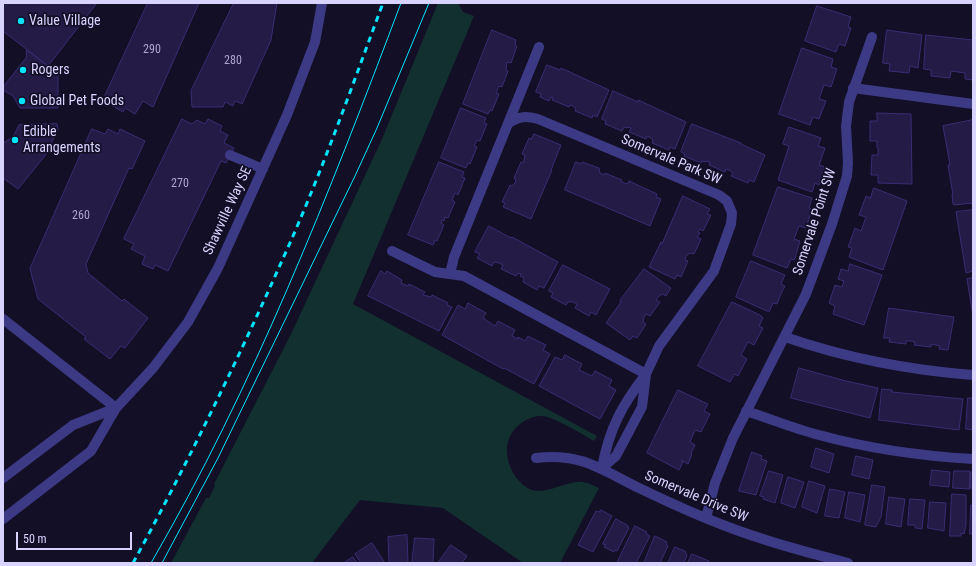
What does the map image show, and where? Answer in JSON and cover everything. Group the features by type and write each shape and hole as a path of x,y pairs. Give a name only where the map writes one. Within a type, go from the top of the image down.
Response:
{"street":[{"name":"Shawville Way SE","path":"3,519 91,451 116,408 153,368 188,322 218,268 263,169 307,65 315,42 322,3"},
{"name":"Somervale Point SW","path":"706,518 720,470 746,411 806,294 848,176 846,126 849,102 872,37"},
{"path":"450,274 454,257 539,47"},
{"path":"853,88 973,104"},
{"name":"Somervale Park SW","path":"509,123 516,118 523,117 538,119 719,195 727,201 732,213 732,224 714,271 659,346 646,374 626,399 607,442 602,468"},
{"path":"230,155 263,169"},
{"path":"392,251 435,272 464,276 646,374"},
{"path":"3,319 116,408"},
{"path":"785,337 812,346 883,364 973,375"},
{"name":"Somervale Park SW","path":"602,468 616,456 642,407 646,374"},
{"name":"Shawville Way SE","path":"3,478 73,425 116,408"},
{"path":"746,411 818,435 876,448 938,457 973,459"},
{"name":"Somervale Drive SW","path":"536,458 558,456 570,458 602,468 628,483 706,518 780,545 848,563"}],"green space":[{"path":"438,3 458,3 463,12 474,16 353,304 597,436 594,441 568,426 542,416 529,418 523,422 513,431 510,437 507,456 515,476 526,487 539,491 575,482 582,482 599,488 560,563 523,563 443,508 360,500 312,563 171,563 206,498 209,498 215,486 214,484 290,336 382,139"}],"building":[{"path":"3,3 97,3 48,66 3,31"},
{"path":"148,3 199,3 153,107 143,101 135,114 125,108 123,112 111,105 112,101 105,96"},
{"path":"234,3 277,3 271,40 242,104 235,101 233,106 225,102 223,107 192,107 191,91"},
{"path":"817,6 851,17 848,27 851,28 845,46 839,44 836,52 805,41"},
{"path":"492,30 516,40 515,45 517,46 511,63 507,62 506,70 508,71 502,87 499,86 496,93 499,94 492,111 490,110 488,114 463,104"},
{"path":"887,30 922,35 918,68 910,66 909,73 889,71 890,64 883,63"},
{"path":"926,35 973,40 973,80 965,79 965,73 951,71 950,78 931,76 931,70 924,69"},
{"path":"802,48 833,59 831,67 837,69 831,87 824,85 819,99 826,101 819,119 813,117 810,125 779,114"},
{"path":"27,50 58,74 58,108 20,108 13,96 3,90 3,87 26,58"},
{"path":"547,65 560,70 561,68 609,90 597,117 593,115 592,118 575,111 576,109 573,106 570,105 569,107 552,100 553,98 551,97 549,101 540,97 541,94 536,92"},
{"path":"613,91 638,102 638,100 686,122 675,149 670,147 669,150 652,143 653,140 647,136 646,139 629,132 631,128 624,127 622,131 605,124 606,121 602,119"},
{"path":"461,108 486,118 484,123 487,124 480,141 477,140 474,146 477,147 470,164 468,163 466,168 441,158"},
{"path":"877,113 911,114 912,184 878,183 878,175 871,175 872,155 878,155 878,148 877,141 870,141 870,121 877,121"},
{"path":"182,119 192,124 197,120 205,124 208,119 222,126 220,131 228,135 224,143 234,148 226,163 221,161 168,271 155,265 153,269 142,264 145,256 131,249 134,244 124,239"},
{"path":"973,120 973,203 954,205 948,165 950,165 943,126"},
{"path":"57,124 58,129 47,153 18,189 3,178 3,143 13,137 19,125"},
{"path":"692,124 741,143 765,155 754,182 749,180 748,183 731,176 733,173 729,170 726,169 725,172 709,165 710,162 702,161 701,163 684,156 685,154 681,152"},
{"path":"789,127 821,138 818,146 825,148 819,165 825,167 819,185 815,183 812,192 778,180 789,146 783,144"},
{"path":"92,129 105,134 108,129 118,134 120,129 145,141 132,169 129,168 86,264 88,273 122,301 124,299 148,318 125,348 121,346 110,359 84,339 86,337 38,299 30,269"},
{"path":"534,134 561,145 531,219 503,207 505,203 502,202 510,185 512,186 515,183 516,180 514,178 521,162 523,163 524,160 525,155 522,154 529,138 531,139"},
{"path":"439,162 464,172 462,177 465,178 458,195 455,193 452,200 455,202 448,218 445,217 444,221 442,220 441,223 444,225 437,241 435,240 433,245 408,235"},
{"path":"576,162 581,164 582,162 599,168 600,173 604,175 605,173 628,184 629,181 657,194 656,197 661,199 650,226 565,190"},
{"path":"778,187 812,198 809,208 812,209 806,228 799,226 794,239 800,241 795,258 794,260 791,259 787,268 753,255"},
{"path":"874,188 907,201 883,270 849,257 852,248 848,247 855,228 861,231 866,217 859,215 866,196 870,198"},
{"path":"683,196 710,209 707,214 711,215 703,231 700,229 698,232 700,233 697,237 701,239 694,254 690,253 686,256 685,260 688,261 681,277 677,275 675,279 649,267 661,242 662,243"},
{"path":"973,210 973,271 966,273 956,212"},
{"path":"489,226 558,262 544,288 539,286 537,290 523,282 524,278 520,276 521,274 518,273 516,276 501,269 503,265 499,263 494,262 492,266 477,258 480,254 475,252"},
{"path":"751,261 785,275 781,284 785,286 777,304 773,303 769,312 736,297"},
{"path":"850,264 882,275 864,325 833,314 835,306 829,303 835,285 842,287 844,281 838,279 841,269 848,271"},
{"path":"563,265 610,289 596,315 591,312 589,316 575,308 577,304 573,302 568,302 566,305 551,297 553,293 549,291"},
{"path":"644,269 671,288 666,296 662,294 658,297 656,300 660,302 650,316 646,314 644,317 643,322 646,324 637,338 633,336 630,340 606,323 621,302 620,301"},
{"path":"381,271 385,274 387,271 402,280 401,283 408,286 409,284 425,292 423,295 431,297 432,295 448,303 447,305 452,307 439,331 368,296"},
{"path":"973,278 973,316 967,279"},
{"path":"732,302 760,315 763,318 759,326 763,328 754,345 748,342 741,355 747,359 738,376 735,374 730,382 698,366"},
{"path":"468,303 486,313 483,318 495,326 498,321 515,330 512,336 518,339 518,337 525,341 528,336 546,345 543,350 550,354 534,384 504,368 503,369 442,335 458,305 465,309"},
{"path":"889,308 954,317 948,350 939,349 940,346 931,344 931,347 914,345 915,342 911,341 906,341 906,344 889,342 890,338 884,338"},
{"path":"565,355 582,364 579,370 592,376 595,371 612,380 609,386 616,390 600,419 539,386 555,357 562,360"},
{"path":"799,368 878,388 870,418 791,398"},
{"path":"882,389 892,390 892,392 963,399 959,430 879,420"},
{"path":"678,390 708,404 704,411 710,414 701,432 695,430 690,442 695,445 688,464 681,460 683,462 679,470 647,453"},
{"path":"968,398 973,398 973,430 966,429"},
{"path":"816,448 834,454 829,473 811,467"},
{"path":"752,452 762,456 761,459 767,461 756,495 739,491"},
{"path":"856,456 873,460 869,479 852,475"},
{"path":"932,470 950,472 949,487 930,485"},
{"path":"769,471 783,475 775,503 763,499 764,497 760,496"},
{"path":"954,471 970,471 970,489 953,488"},
{"path":"971,472 973,472 973,488 970,488"},
{"path":"788,477 804,482 795,508 781,503"},
{"path":"809,481 825,486 817,513 802,507"},
{"path":"872,485 885,487 881,517 876,527 865,525"},
{"path":"830,489 845,492 839,518 825,516"},
{"path":"849,492 865,495 860,522 845,518"},
{"path":"952,494 966,495 966,525 964,534 961,533 961,536 950,536"},
{"path":"889,497 905,499 901,527 886,524"},
{"path":"910,499 925,500 922,529 915,528 915,525 908,525"},
{"path":"930,502 946,503 944,531 928,528"},
{"path":"971,505 973,506 973,534 970,534"},
{"path":"601,510 612,516 593,552 578,545 596,511 599,512"},
{"path":"616,519 627,525 629,528 617,551 615,550 614,552 604,547 606,545 603,544"},
{"path":"635,526 647,532 646,534 650,536 636,563 617,563"},
{"path":"407,535 408,563 389,563 388,537"},
{"path":"655,536 667,542 666,544 668,546 660,563 644,563"},
{"path":"415,538 434,539 433,563 412,563"},
{"path":"372,543 385,563 361,563 355,554"},
{"path":"451,545 467,556 462,563 438,563"},
{"path":"675,547 685,551 687,555 684,563 668,563"},
{"path":"692,554 709,561 708,563 688,563"},
{"path":"353,557 357,563 344,563"}],"tram line":[{"path":"151,563 223,428 288,288 346,146 401,3"},
{"path":"162,563 218,458 355,176 377,128 429,3"}],"railway":[{"path":"133,563 176,483 293,236 328,149 383,3"}],"place":[{"name":"Value Village","path":"21,21"},
{"name":"Rogers","path":"23,70"},
{"name":"Global Pet Foods","path":"22,101"},
{"name":"Edible Arrangements","path":"15,140"}]}
